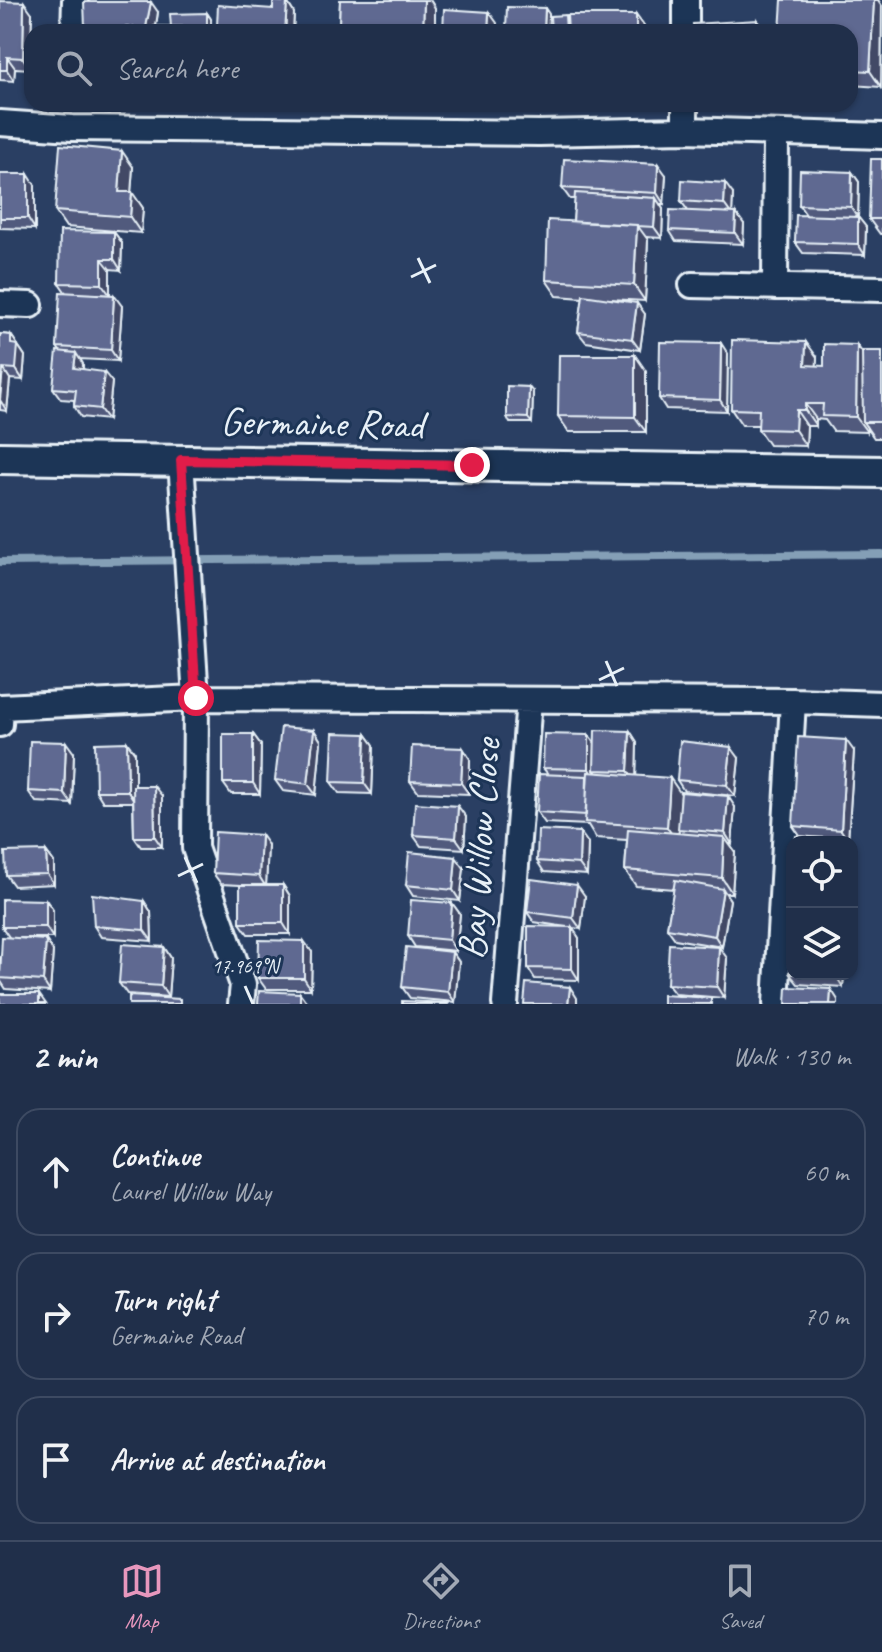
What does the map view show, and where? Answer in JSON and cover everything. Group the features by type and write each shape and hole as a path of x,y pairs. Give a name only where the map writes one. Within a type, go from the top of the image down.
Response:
{"street":[{"path":"74,24 75,0"},
{"path":"686,0 686,24"},
{"path":"685,112 685,130"},
{"path":"0,123 72,116 539,133 685,130 882,136"},
{"path":"775,287 776,134"},
{"path":"692,285 882,289"},
{"path":"0,304 30,305"},
{"name":"Germaine Road","path":"0,458 882,472"},
{"path":"181,460 196,698 195,848 243,985 241,1004"},
{"path":"1,715 196,698 882,704"},
{"name":"Bay Willow Close","path":"505,1004 529,700"},
{"path":"776,1004 793,701"}],"building":[{"path":"340,0 424,0 423,24 339,24"},
{"path":"782,0 874,0 870,71 858,70 858,24 780,24"},
{"path":"0,1 24,2 23,58 7,57 7,70 0,70"},
{"path":"273,1 287,2 286,24 217,24 218,5 273,9"},
{"path":"84,2 151,2 147,24 85,24"},
{"path":"507,7 545,8 544,24 506,24"},
{"path":"444,9 489,12 488,24 443,24"},
{"path":"207,13 207,24 171,24 170,14"},
{"path":"565,15 566,24 550,24 550,16"},
{"path":"567,15 636,15 636,24 568,24"},
{"path":"757,20 757,24 693,24"},
{"path":"60,145 122,151 119,192 132,192 130,217 55,211"},
{"path":"564,159 658,164 657,193 562,188"},
{"path":"871,159 882,159 882,219 869,219"},
{"path":"800,170 852,172 851,207 799,205"},
{"path":"0,174 28,174 28,218 0,218"},
{"path":"682,180 725,183 724,204 681,201"},
{"path":"575,193 656,198 654,227 573,222"},
{"path":"670,210 736,213 735,233 669,230"},
{"path":"796,215 858,217 858,244 795,242"},
{"path":"548,220 637,225 634,285 546,280"},
{"path":"60,231 114,232 114,259 102,259 102,284 59,283"},
{"path":"60,292 114,295 111,350 57,347"},
{"path":"583,295 637,303 632,339 578,332"},
{"path":"0,334 11,335 11,344 18,345 16,369 3,368 0,395"},
{"path":"732,340 806,342 805,365 824,366 824,344 857,345 856,417 822,416 823,404 805,404 805,410 796,410 795,430 758,429 759,410 731,409"},
{"path":"660,342 721,343 720,400 659,398"},
{"path":"57,351 76,353 74,368 104,372 100,409 74,406 76,390 53,388"},
{"path":"862,351 882,351 882,422 863,422"},
{"path":"559,355 635,355 635,417 558,416"},
{"path":"507,386 529,387 528,418 507,417"},
{"path":"281,727 314,730 308,784 275,780"},
{"path":"595,730 630,731 628,771 594,770"},
{"path":"333,733 366,734 364,783 331,782"},
{"path":"223,734 253,734 253,783 223,783"},
{"path":"544,734 589,735 589,769 543,768"},
{"path":"798,737 846,740 841,830 793,826"},
{"path":"30,741 66,742 64,793 28,791"},
{"path":"680,741 731,747 727,785 677,780"},
{"path":"127,742 128,791 96,791 95,743"},
{"path":"412,746 463,748 461,783 410,781"},
{"path":"588,772 670,778 667,827 585,822"},
{"path":"539,774 587,776 586,815 537,812"},
{"path":"133,786 154,786 155,837 134,837"},
{"path":"681,792 728,796 725,833 678,829"},
{"path":"415,803 458,806 456,838 413,835"},
{"path":"628,829 724,837 722,878 625,870"},
{"path":"538,830 580,832 579,864 537,861"},
{"path":"215,832 261,835 259,876 213,873"},
{"path":"46,851 47,874 6,875 5,852"},
{"path":"409,852 456,857 453,890 406,885"},
{"path":"531,879 577,885 573,918 527,912"},
{"path":"675,880 723,889 715,936 667,928"},
{"path":"240,885 283,885 283,923 240,923"},
{"path":"92,894 144,901 144,930 94,926"},
{"path":"2,899 46,900 46,927 2,927"},
{"path":"411,900 452,903 449,940 408,936"},
{"path":"528,926 572,927 572,969 528,968"},
{"path":"2,937 46,940 43,981 0,978"},
{"path":"259,940 304,941 304,978 258,978"},
{"path":"122,944 164,947 161,986 119,983"},
{"path":"669,944 719,947 717,987 667,984"},
{"path":"406,947 452,952 448,992 402,987"},
{"path":"526,983 570,987 568,1004 524,1004"},
{"path":"787,987 831,989 830,1004 786,1004"},
{"path":"259,991 300,993 300,1004 258,1004"},
{"path":"0,994 39,994 39,1004 0,1004"},
{"path":"663,995 711,998 711,1004 663,1004"},
{"path":"129,996 180,999 180,1004 129,1004"},
{"path":"402,1001 449,1003 402,1004"}],"waterway":[{"path":"0,562 882,554"}],"route":[{"path":"196,698 181,460 472,465"}]}
